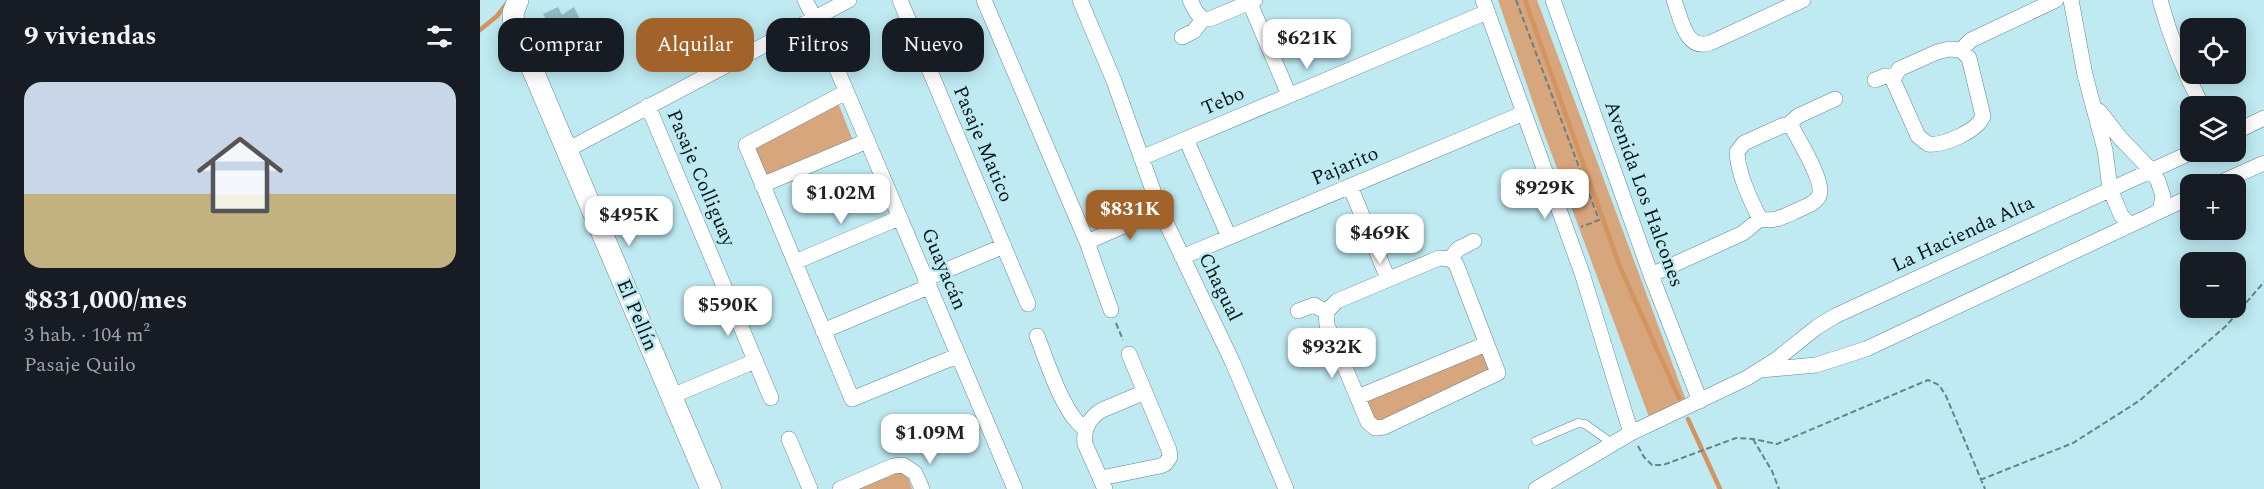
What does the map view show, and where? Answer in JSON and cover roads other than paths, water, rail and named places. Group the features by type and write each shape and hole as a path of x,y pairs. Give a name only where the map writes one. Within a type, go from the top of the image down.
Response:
{"street":[{"name":"Guayacán","path":"806,0 815,18"},
{"path":"815,18 849,0"},
{"name":"Pasaje Matico","path":"900,0 1028,304"},
{"path":"984,0 1087,242 1111,310"},
{"name":"Chagual","path":"1080,0 1114,81 1160,210 1233,363 1287,489"},
{"path":"1190,0 1196,12 1203,19 1210,19 1252,0 1252,8 1289,95"},
{"name":"Avenida Los Halcones","path":"1553,0 1651,275 1700,400"},
{"path":"1674,0 1687,36 1697,44 1710,43 1803,0"},
{"path":"1960,50 1976,37 2056,0"},
{"path":"2071,0 2085,75 2105,150 2110,189 2118,209 2130,225"},
{"path":"2160,0 2167,26 2180,50"},
{"name":"El Pellín","path":"516,4 514,26 711,489"},
{"path":"1485,6 1567,232 1595,314 1631,433"},
{"name":"Tebo","path":"1141,158 1289,95 1485,6"},
{"path":"1182,37 1194,31 1203,19"},
{"path":"567,150 766,44"},
{"path":"1949,49 1960,50 1971,62 1983,116 1976,127 1940,144 1928,144 1917,136 1894,84 1894,76 1899,69 1937,52 1949,49"},
{"name":"Guayacán","path":"838,72 1015,489"},
{"path":"1875,80 1885,76 1894,76"},
{"path":"846,92 746,145 823,331 852,399 957,356"},
{"path":"1760,219 1742,177 1737,155 1738,148 1779,126 1788,125 1798,116 1835,99"},
{"path":"2093,103 2158,181 2163,196 2160,211"},
{"name":"Pasaje Colliguay","path":"648,106 771,399"},
{"name":"Pajarito","path":"1182,257 1524,113"},
{"path":"2246,127 2264,118"},
{"path":"1760,219 1779,219 1810,205 1819,195 1818,180 1794,131 1788,125"},
{"path":"1186,139 1229,237"},
{"path":"762,185 867,141"},
{"name":"La Hacienda Alta","path":"1536,489 1631,433 1761,370 1804,336 1835,316 2180,157"},
{"path":"2239,174 2264,163"},
{"path":"1350,186 1388,279"},
{"name":"La Hacienda Alta","path":"1761,370 1801,367 1847,357 2180,202"},
{"path":"1087,242 1160,210"},
{"path":"795,262 899,218"},
{"path":"1651,275 1749,230 1760,219"},
{"path":"1450,259 1458,249 1474,241"},
{"path":"823,331 1004,246"},
{"path":"1439,258 1450,259 1456,264 1498,373 1384,427 1375,428 1368,422 1327,325 1326,312 1337,301 1388,279 1439,258"},
{"path":"1298,311 1314,306 1326,312"},
{"path":"1037,336 1071,416 1086,429"},
{"path":"1358,397 1486,344"},
{"path":"1129,354 1145,392 1169,450 1168,461 1160,466 1103,484 1085,444 1086,429 1096,413 1145,392"},
{"path":"672,396 755,361"},
{"path":"789,439 810,489"},
{"path":"840,489 893,466 907,466 915,473 922,489"}],"lane":[{"path":"1536,441 1578,423 1585,424 1613,444"}],"waterway":[{"path":"1525,0 1620,267 1679,398"},
{"path":"480,30 497,16 508,2"},
{"path":"1688,419 1720,489"}]}
